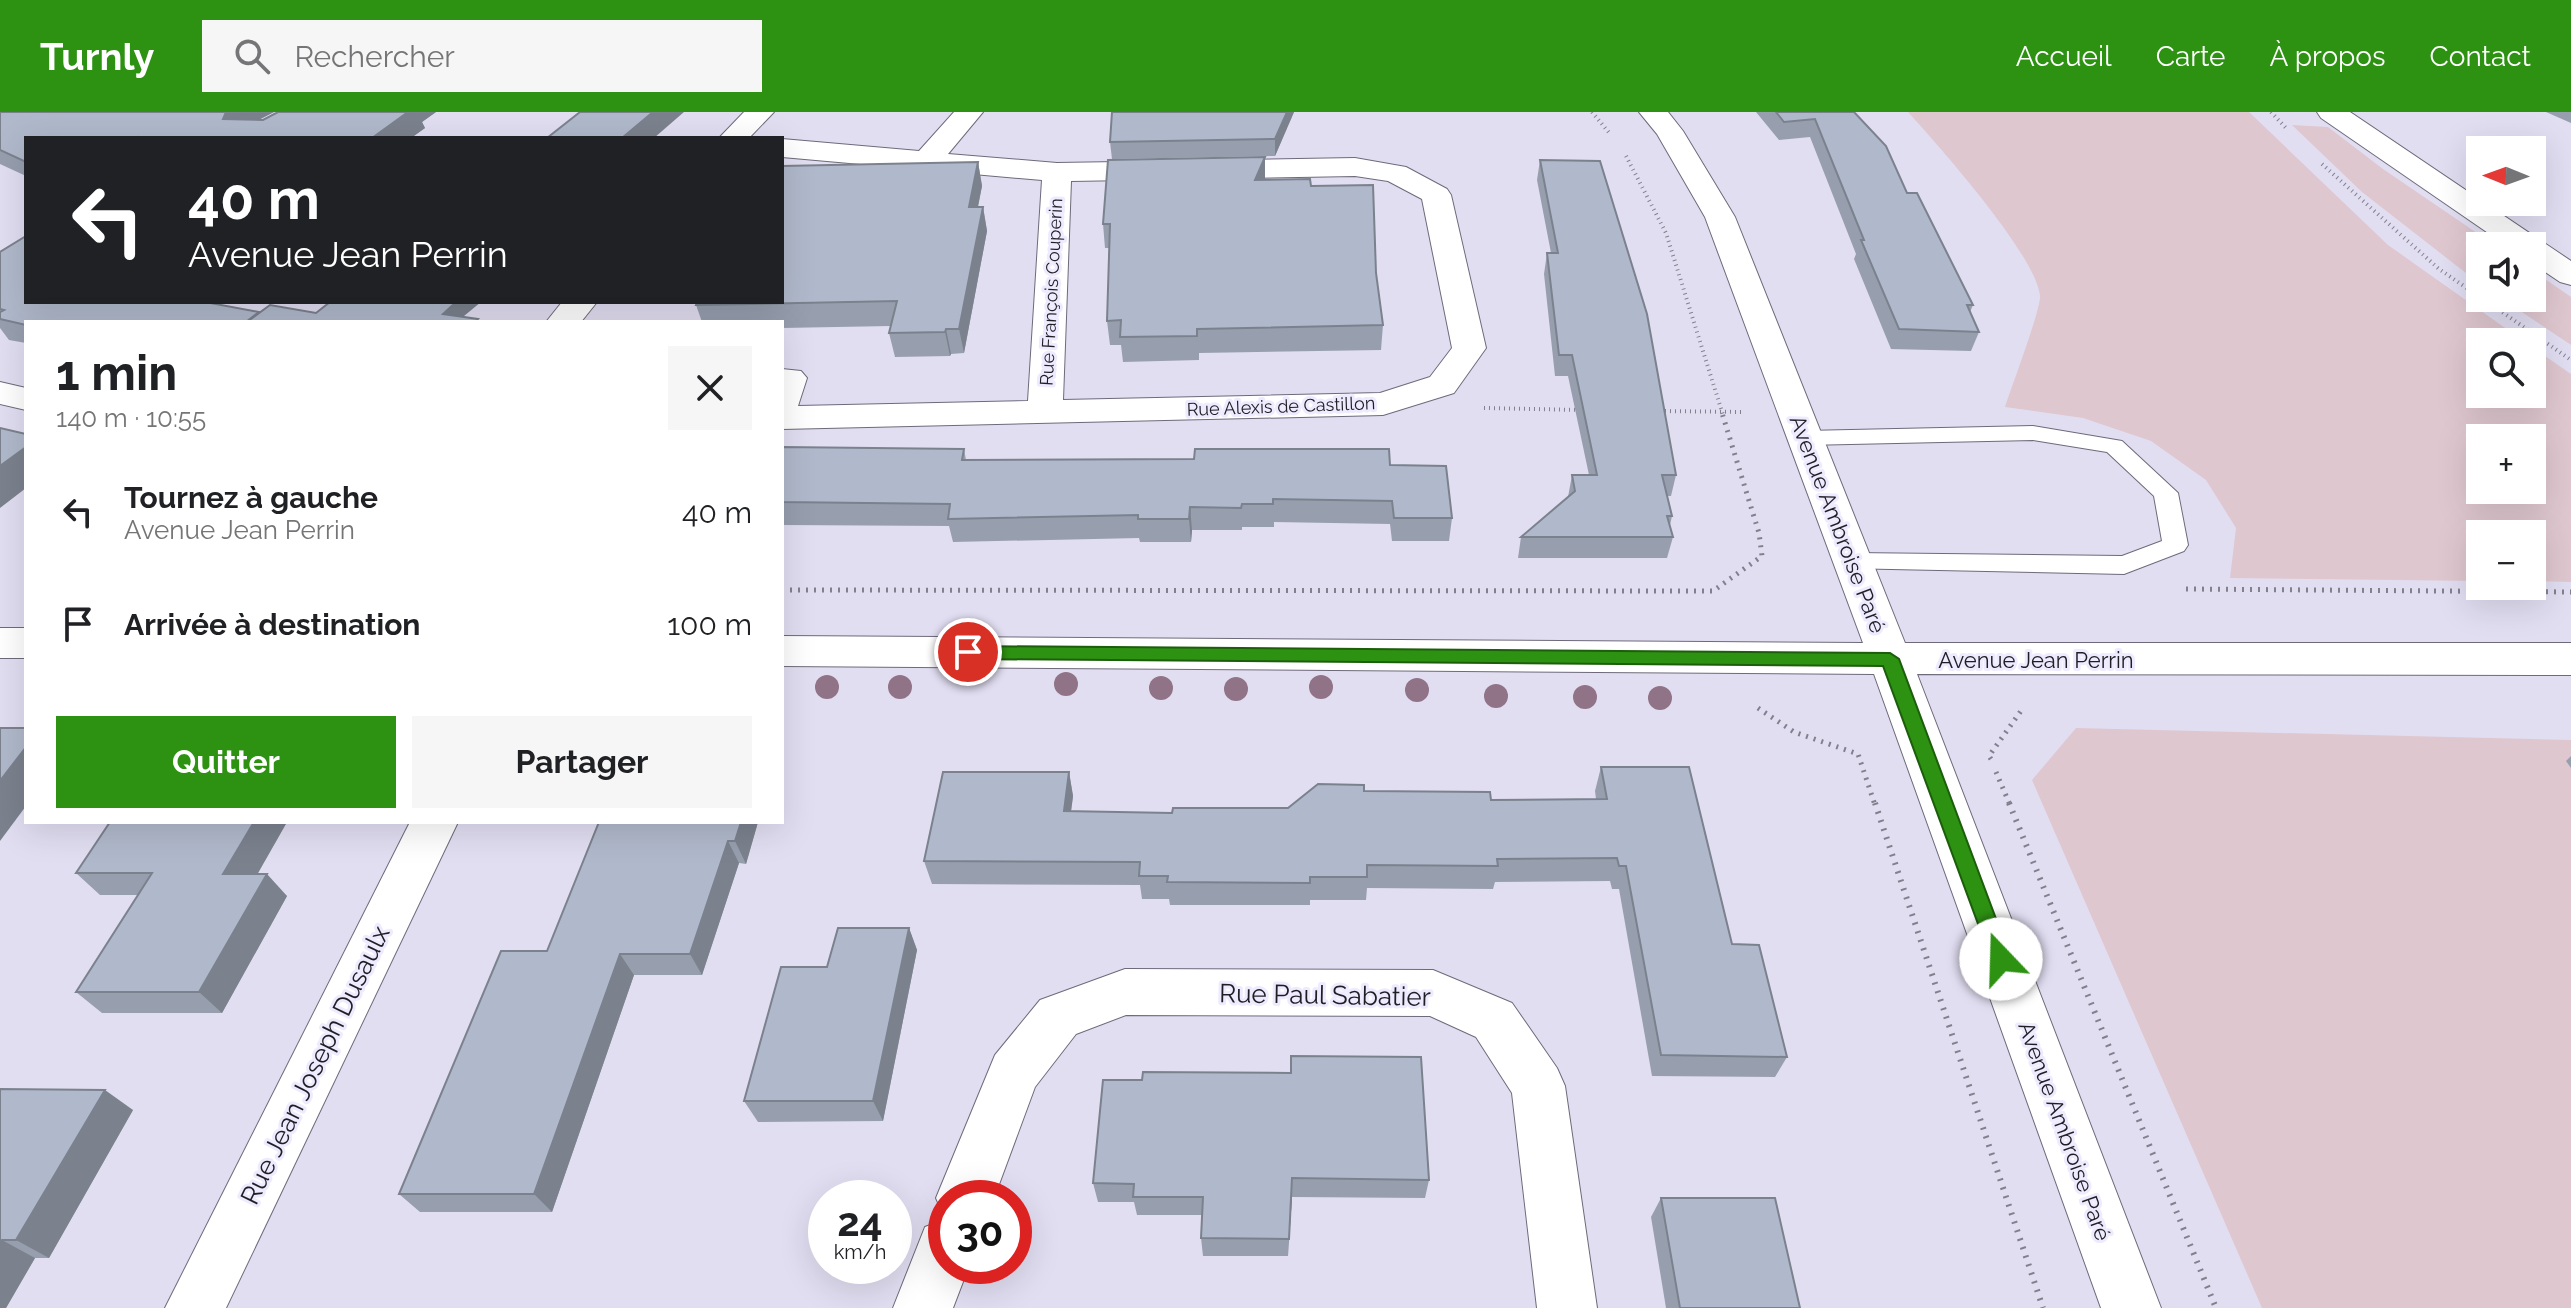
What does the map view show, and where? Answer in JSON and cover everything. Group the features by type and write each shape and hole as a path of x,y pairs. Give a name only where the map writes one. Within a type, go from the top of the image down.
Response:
{"street":[{"path":"735,136 760,112"},
{"path":"926,161 969,112"},
{"name":"Avenue Ambroise Paré","path":"1653,112 1669,131 1720,217 1890,659 2131,1308"},
{"path":"2331,112 2507,232"},
{"path":"784,148 1057,172 1355,167 1396,173 1436,195 1469,348 1442,385"},
{"name":"Rue François Couperin","path":"1045,412 1057,172"},
{"path":"2546,259 2571,275"},
{"path":"565,320 578,304"},
{"name":"Rue Alexis de Castillon","path":"784,418 1383,404 1442,385"},
{"path":"0,393 24,399"},
{"path":"0,643 24,643"},
{"name":"Avenue Jean Perrin","path":"784,651 1890,659 2571,659"},
{"name":"Rue Jean Joseph Dusaulx","path":"195,1308 433,824"},
{"name":"Rue Paul Sabatier","path":"972,1180 1014,1073 1058,1017 1125,992 1433,993 1494,1020 1538,1086 1567,1308"},
{"path":"923,1308 932,1284"}],"lane":[{"path":"1800,425 2033,433 2114,446 2166,493 2175,545 2124,565 1852,562"}],"path":[{"path":"784,590 1713,591 1762,556 1759,533 1666,233 1621,147 1592,112"},
{"path":"2271,112 2291,133"},
{"path":"2313,155 2346,189 2439,269 2466,287"},
{"path":"2502,312 2571,360"},
{"path":"1442,385 1467,408 1594,410"},
{"path":"1658,411 1722,412 1800,425"},
{"path":"2181,589 2571,592"},
{"path":"1683,658 1794,732 1858,754 2043,1308"},
{"path":"1989,756 2216,1308"}],"shaded area":[{"path":"1908,112 2249,112 2388,245 2466,300 2466,312 2483,312 2505,328 2466,328 2466,408 2546,408 2546,357 2571,374 2571,582 2546,581 2546,520 2466,520 2466,581 2230,578 2236,528 2206,480 2151,441 2083,418 2005,407 2040,296 2022,255 1962,174"},
{"path":"2292,125 2328,127 2475,232 2466,232 2466,273 2362,192"},
{"path":"2546,280 2571,297 2571,345 2522,312 2546,312"},
{"path":"2076,728 2571,740 2571,1308 2262,1308 2032,780"}],"building":[{"path":"0,112 226,112 223,119 263,120 278,112 408,112 375,136 24,136 24,161 0,150"},
{"path":"580,112 653,112 624,136 550,136"},
{"path":"1112,112 1287,112 1275,139 1110,142"},
{"path":"1776,112 1854,112 1886,146 1907,193 1917,193 1973,305 1967,305 1979,332 1899,329 1815,119 1784,122"},
{"path":"1265,157 1255,180 1310,179 1311,186 1373,185 1376,273 1383,325 1197,329 1197,336 1120,337 1121,320 1107,321 1110,224 1103,224 1108,160"},
{"path":"1540,160 1600,161 1647,314 1676,475 1662,475 1672,516 1667,516 1673,537 1521,537 1575,491 1572,475 1597,475 1572,355 1559,355 1547,253 1558,253"},
{"path":"978,162 969,207 983,207 959,329 889,333 897,301 784,303 784,166"},
{"path":"24,237 24,304 216,304 259,312 249,320 24,320 24,325 0,319 0,312 4,310 0,309 0,252"},
{"path":"327,304 454,304 443,314 478,319 250,320 270,305 316,313"},
{"path":"0,428 24,434 24,448 0,466"},
{"path":"784,447 964,449 962,460 1194,459 1195,449 1389,449 1390,465 1446,466 1452,518 1394,518 1392,501 1273,499 1273,504 1242,504 1241,508 1190,507 1189,519 1138,519 1138,515 948,519 950,504 784,502"},
{"path":"0,728 24,728 24,750 0,781"},
{"path":"1601,767 1689,767 1732,944 1759,945 1787,1057 1661,1055 1626,866 1619,866 1617,858 1497,859 1498,866 1367,865 1367,877 1310,877 1310,883 1167,882 1168,876 1139,876 1140,862 924,861 943,772 1069,772 1064,811 1172,813 1173,808 1288,808 1318,784 1364,785 1364,791 1490,792 1491,800 1607,799"},
{"path":"109,824 253,824 223,874 267,874 199,992 76,992 152,873 76,873"},
{"path":"598,824 740,824 735,841 728,841 690,954 620,954 534,1194 399,1194 501,951 547,951"},
{"path":"838,928 909,928 873,1101 744,1101 781,967 827,967"},
{"path":"1291,1056 1421,1057 1429,1180 1292,1178 1289,1239 1201,1238 1203,1197 1133,1197 1134,1184 1093,1183 1103,1080 1142,1080 1143,1072 1291,1073"},
{"path":"0,1089 105,1090 16,1240 0,1242"},
{"path":"1661,1198 1775,1198 1800,1308 1680,1308"}],"route":[{"path":"968,652 1890,659 2001,959"}]}
